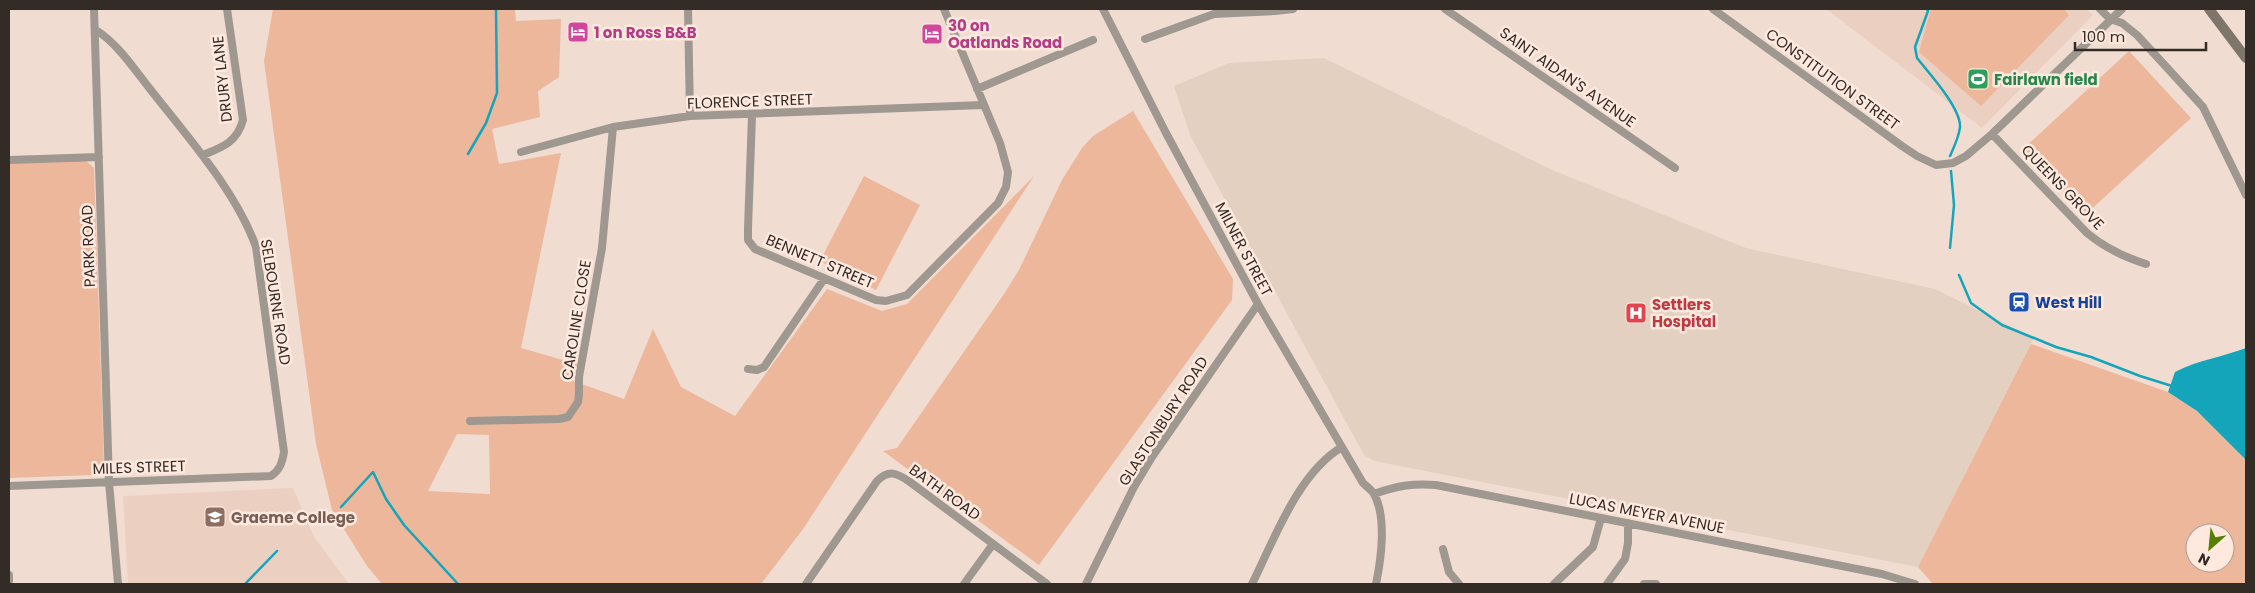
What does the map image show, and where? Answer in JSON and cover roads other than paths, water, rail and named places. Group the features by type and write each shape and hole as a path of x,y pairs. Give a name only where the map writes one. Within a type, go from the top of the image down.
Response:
{"main road":[{"path":"2209,9 2246,58"}],"street":[{"name":"PARK ROAD","path":"94,9 109,482 118,584"},
{"name":"DRURY LANE","path":"203,156 228,145 240,130 244,120 227,9"},
{"path":"688,9 690,116"},
{"path":"944,9 983,106"},
{"name":"MILNER STREET","path":"1103,9 1258,304 1363,483 1374,494"},
{"path":"1145,39 1214,14 1275,12 1293,9"},
{"name":"SAINT AIDAN'S AVENUE","path":"1445,9 1675,168"},
{"name":"CONSTITUTION STREET","path":"1713,9 1928,163 1940,165 1953,163 1966,156 1992,134"},
{"path":"2100,9 2110,20 2122,23 2137,35 2204,107 2246,195"},
{"path":"1992,134 2122,9"},
{"name":"SELBOURNE ROAD","path":"96,30 117,48 203,156 249,227 256,247 284,452 277,472 270,476"},
{"path":"977,89 1093,40"},
{"name":"FLORENCE STREET","path":"521,152 613,127 690,116 983,106"},
{"name":"BENNETT STREET","path":"752,114 748,240 755,249 824,279 876,300 891,300 906,295 998,203 1006,187 1008,172 1000,142 983,106"},
{"name":"CAROLINE CLOSE","path":"470,421 559,419 568,417 578,402 579,377 602,248 613,127"},
{"name":"QUEENS GROVE","path":"1992,134 2087,233 2107,248 2146,264"},
{"path":"9,160 99,157"},
{"path":"748,368 757,370 764,367 824,279"},
{"name":"GLASTONBURY ROAD","path":"1086,584 1134,487 1152,457 1258,304"},
{"path":"1252,584 1285,518 1309,478 1320,464 1342,447"},
{"name":"BATH ROAD","path":"806,584 877,481 884,474 891,472 905,478 1047,584"},
{"name":"MILES STREET","path":"9,486 270,476"},
{"name":"LUCAS MEYER AVENUE","path":"1374,494 1398,485 1436,485 1882,574 1915,584"},
{"path":"1374,494 1378,509 1381,543 1381,561 1376,584"},
{"path":"1554,584 1593,547 1600,518"},
{"path":"1607,584 1625,560 1628,543 1628,523"},
{"path":"964,584 993,544"},
{"path":"1443,549 1449,572 1459,584"},
{"path":"9,574 9,584"},
{"path":"1644,584 1656,584"}],"water":[{"path":"2246,348 2246,460 2197,411 2168,392 2175,372 2192,364"}],"waterway":[{"path":"468,154 486,123 497,93 496,9"},
{"path":"1927,9 1928,11 1915,47 1917,58 1950,101 1959,119 1959,134 1950,156"},
{"path":"1950,248 1954,205 1951,171"},
{"path":"1959,275 1971,303 2002,325 2056,347 2091,357 2172,386"},
{"path":"341,507 373,472 386,499 404,525 458,584"},
{"path":"245,584 277,551"}],"place":[{"name":"1 on Ross B&B","path":"578,32"},
{"name":"30 on Oatlands Road","path":"932,34"},
{"name":"Fairlawn field","path":"1978,79"},
{"name":"West Hill","path":"2019,302"},
{"name":"Settlers Hospital","path":"1636,313"},
{"name":"Graeme College","path":"215,517"}]}
